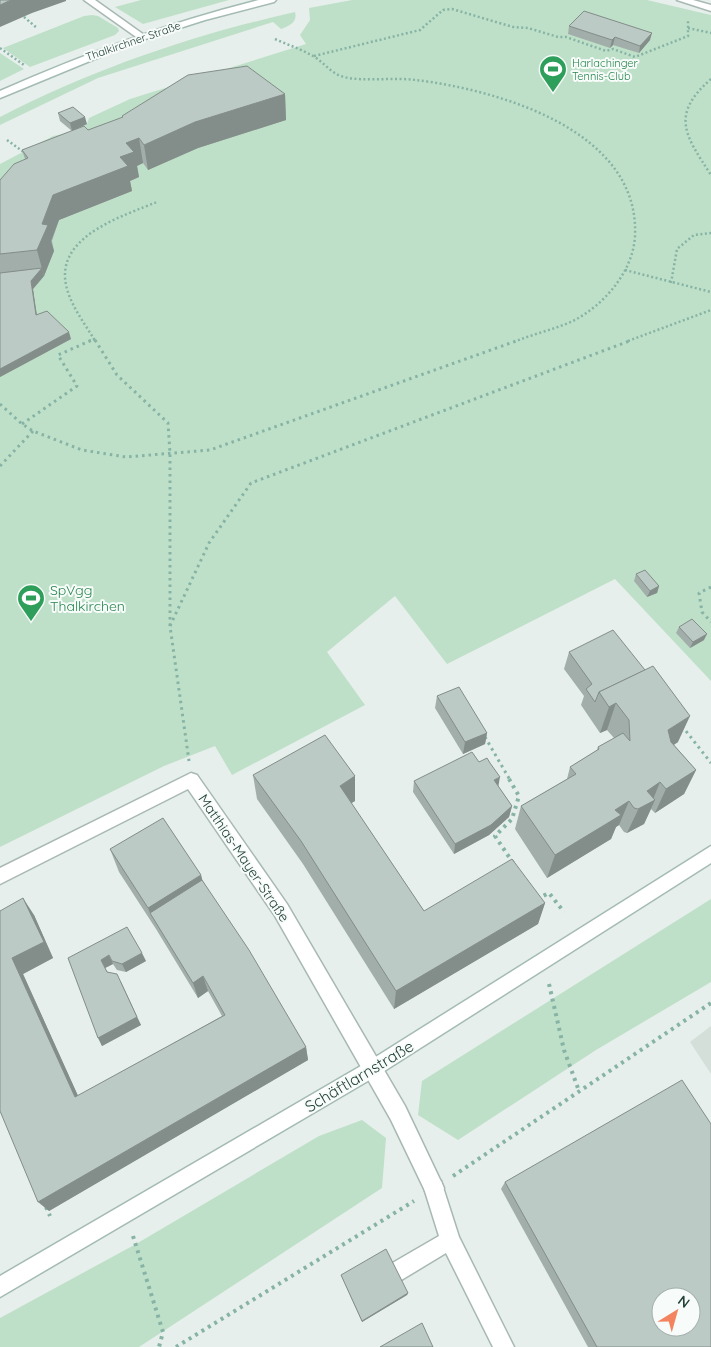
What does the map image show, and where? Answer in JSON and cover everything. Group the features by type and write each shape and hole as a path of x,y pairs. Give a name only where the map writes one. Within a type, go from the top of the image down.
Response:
{"street":[{"path":"89,0 142,37"},
{"name":"Thalkirchner Straße","path":"0,95 39,77 142,37 244,6 271,0"},
{"path":"682,0 711,8"},
{"name":"Matthias-Mayer-Straße","path":"0,876 191,780 281,910 398,1113 434,1188 450,1240 504,1347"},
{"name":"Schäftlarnstraße","path":"0,1287 372,1069 711,854"},
{"path":"396,1272 450,1240"}],"path":[{"path":"314,56 420,30 443,10 452,9 513,28 528,28 558,37 566,37 606,51 613,48 635,57 688,36 688,17 696,4"},
{"path":"24,17 37,28"},
{"path":"688,28 711,33"},
{"path":"0,404 22,424 34,431 82,450 126,457 210,450 572,321 588,313 610,294 625,270 636,242 634,217 628,195 616,170 601,153 577,134 544,116 473,90 432,82 342,76 334,73 314,56 275,39"},
{"path":"0,48 39,77"},
{"path":"711,79 693,95 684,110 684,122 696,151 711,174"},
{"path":"7,140 30,156"},
{"path":"157,202 106,222 78,245 68,259 65,277 77,311 117,375 168,423 170,454 170,626 191,780"},
{"path":"671,283 677,249 694,235 711,233"},
{"path":"625,270 711,292"},
{"path":"170,626 209,543 251,483 711,310"},
{"path":"22,424 77,386 58,356 94,339"},
{"path":"0,466 34,431"},
{"path":"711,587 699,593 702,612 711,622"},
{"path":"676,719 711,763"},
{"path":"481,729 518,796 512,819 495,836 516,868"},
{"path":"497,771 502,768"},
{"path":"532,892 537,899 549,893 564,912"},
{"path":"543,960 564,1050 579,1092"},
{"path":"43,1199 50,1216"},
{"path":"123,1214 136,1244 163,1332 158,1347"}],"shaded area":[{"path":"711,1026 711,1074 690,1042"}],"green space":[{"path":"141,0 229,0 143,24 115,7"},
{"path":"352,0 647,0 711,15 711,681 615,579 447,664 395,596 327,652 365,705 232,775 215,746 164,766 0,847 0,164 53,136 68,133 87,124 89,118 130,99 306,44 300,35 310,20 309,8"},
{"path":"295,12 294,21 281,29 273,22 98,78 0,125 0,117 107,69 219,31"},
{"path":"84,16 98,16 118,28 119,31 115,35 30,67 3,48"},
{"path":"0,53 24,69 0,81"},
{"path":"711,899 711,982 596,1050 458,1140 418,1115 422,1081"},
{"path":"362,1120 386,1138 382,1188 139,1347 0,1347 0,1318 136,1244 319,1136"}],"building":[{"path":"0,0 11,0 0,5"},
{"path":"584,11 652,33 640,46 615,37 612,40 569,26"},
{"path":"247,66 285,94 195,122 144,145 139,138 126,143 134,152 120,157 128,166 53,195 42,224 48,225 37,250 0,254 0,180 14,164 28,158 22,150 84,126 88,130 123,117 188,75"},
{"path":"73,107 85,117 70,123 58,113"},
{"path":"42,268 31,281 36,315 47,311 69,332 0,369 0,273"},
{"path":"645,570 659,586 650,591 636,574"},
{"path":"692,619 707,634 693,642 679,627"},
{"path":"613,630 645,670 599,692 595,702 586,689 592,684 569,652"},
{"path":"653,666 690,716 668,730 671,742 696,770 666,789 660,782 647,791 655,800 638,809 634,808 629,801 615,810 621,815 555,855 521,806 576,774 570,767 599,749 598,747 623,733 630,741 629,720 616,703 609,707 599,692"},
{"path":"459,687 487,733 465,742 437,696"},
{"path":"325,735 355,776 340,786 424,911 512,859 545,903 396,991 301,841 253,775"},
{"path":"472,752 479,762 487,758 500,777 494,780 512,806 491,825 455,844 414,781"},
{"path":"163,818 201,875 148,908 110,849"},
{"path":"202,880 249,950 306,1047 38,1202 0,1111 0,911 23,898 44,942 12,958 75,1097 225,1015 203,976 193,983 150,913"},
{"path":"127,927 142,953 122,964 112,961 109,955 101,960 107,972 117,974 137,1017 98,1038 68,958"},
{"path":"682,1080 711,1124 711,1347 597,1347 505,1182"},
{"path":"386,1249 408,1293 362,1321 341,1275"},
{"path":"422,1323 433,1347 380,1347"}],"place":[{"name":"Harlachinger Tennis-Club","path":"553,93"},
{"name":"SpVgg Thalkirchen","path":"31,622"}]}
